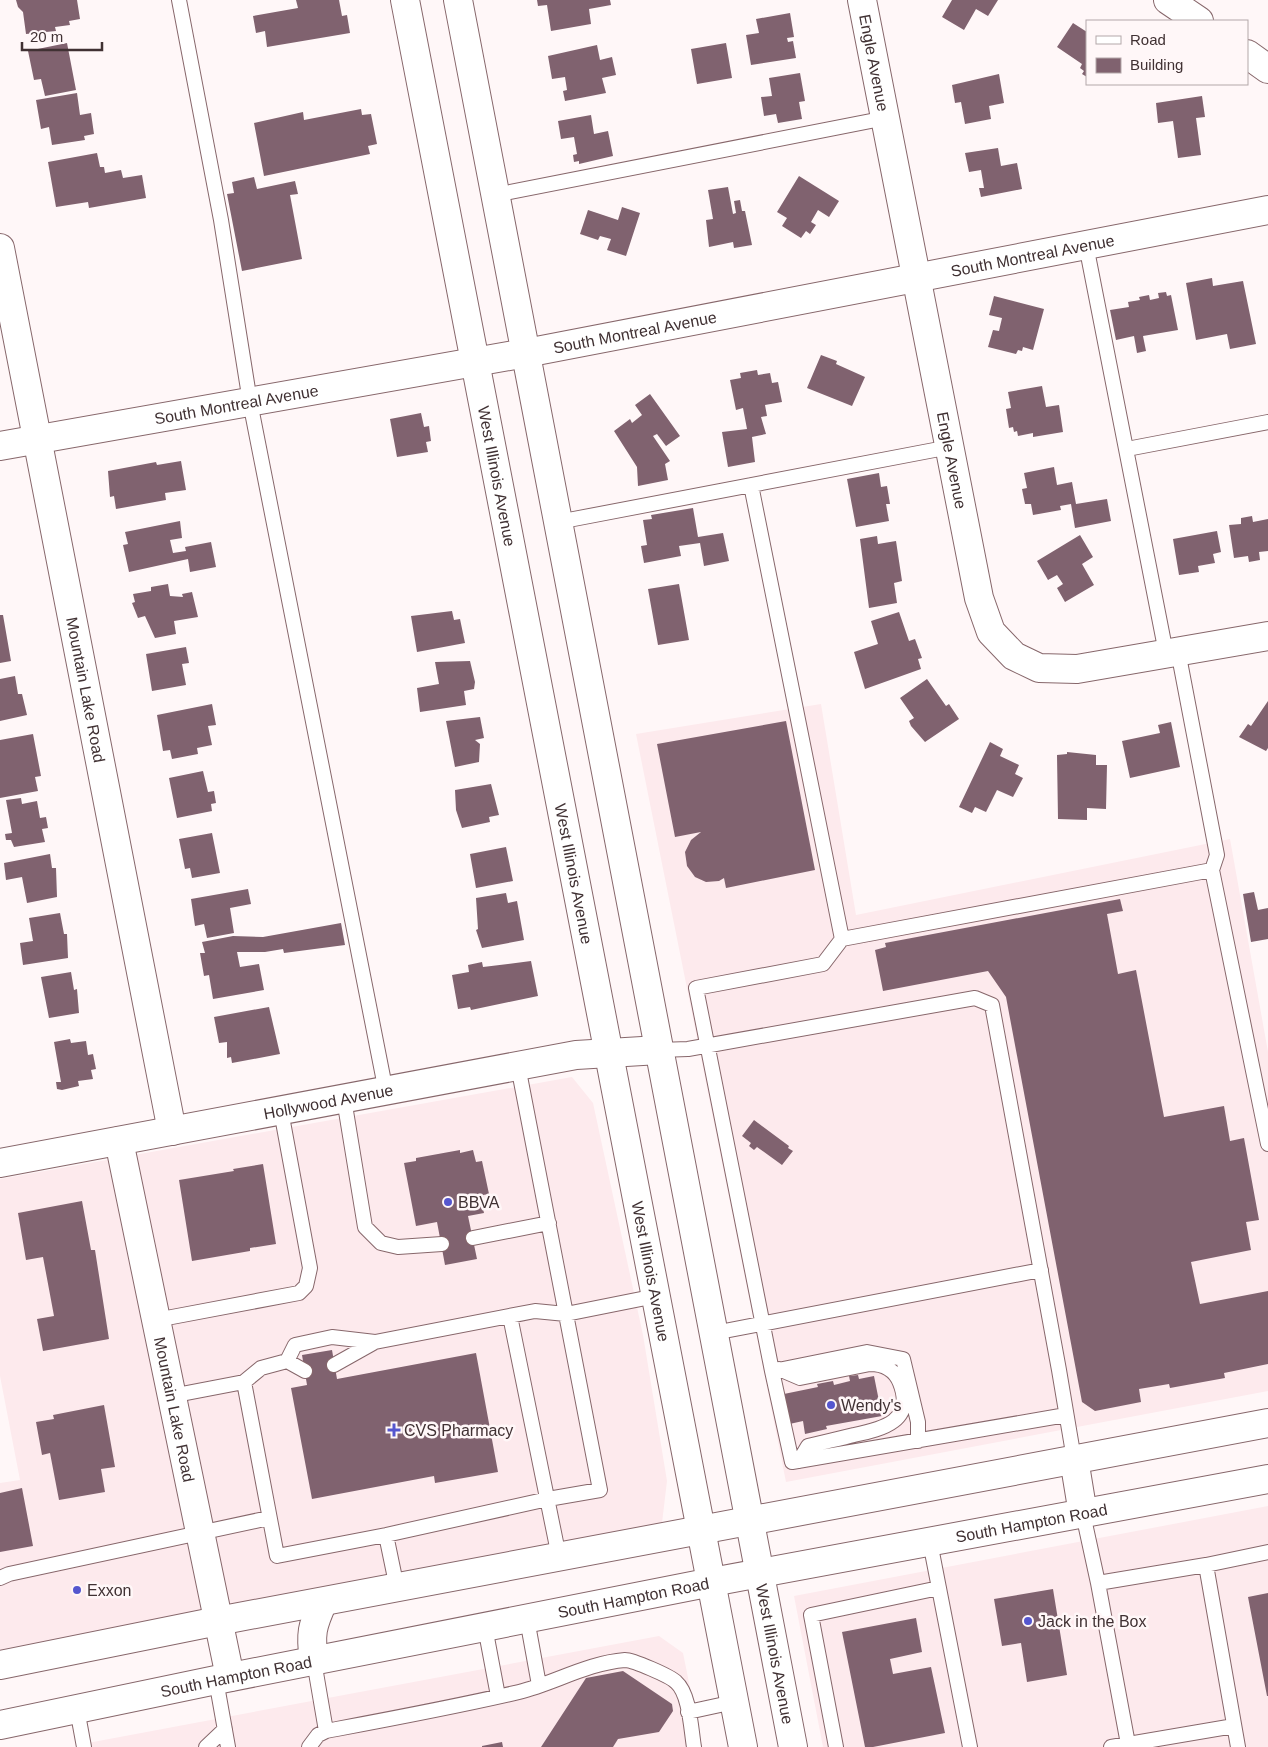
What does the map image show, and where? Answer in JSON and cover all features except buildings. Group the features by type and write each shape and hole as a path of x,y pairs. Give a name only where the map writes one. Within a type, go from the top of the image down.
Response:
{"main road":[{"name":"West Illinois Avenue","path":"405,0 743,1747"},
{"name":"West Illinois Avenue","path":"458,0 792,1747"},
{"name":"Engle Avenue","path":"862,0 979,598 991,632 1014,656 1039,668 1077,669 1268,636"},
{"path":"1168,0 1198,20"},
{"path":"1248,55 1268,69"},
{"name":"South Montreal Avenue","path":"0,446 526,354 1268,210"},
{"name":"Mountain Lake Road","path":"0,248 172,1131"},
{"name":"Hollywood Avenue","path":"0,1163 576,1055 658,1050"},
{"name":"Mountain Lake Road","path":"119,1141 218,1621 223,1679"},
{"path":"0,1665 218,1621 1268,1423"},
{"path":"1074,1459 1083,1514"},
{"name":"South Hampton Road","path":"0,1725 712,1582 1268,1479"},
{"path":"314,1661 311,1639 312,1629 322,1602"}],"lane":[{"path":"179,0 220,220 250,402 386,1092"},
{"path":"495,195 886,118"},
{"path":"1086,245 1127,449 1217,855 1212,870 1268,1144"},
{"path":"1127,449 1268,422"},
{"path":"558,522 950,448"},
{"path":"751,485 842,938"},
{"path":"795,1462 776,1370 763,1324 696,988 823,964 842,938 1212,870"},
{"path":"658,1050 688,1049 975,998 992,1005 1074,1459"},
{"path":"244,1382 277,1556 386,1535 548,1499 600,1490 518,1066"},
{"path":"344,1099 365,1227 381,1243 398,1247 442,1244"},
{"path":"156,1320 299,1293 306,1286 310,1268 281,1111"},
{"path":"473,1238 549,1223"},
{"path":"714,1333 1040,1270"},
{"path":"334,1365 375,1342 536,1311 566,1314 656,1296"},
{"path":"510,1316 559,1557"},
{"path":"287,1361 295,1345 304,1342 332,1336 375,1342"},
{"path":"776,1370 867,1352 903,1359 918,1422 918,1441"},
{"path":"171,1396 244,1382 261,1368 287,1361 305,1371"},
{"path":"776,1370 800,1378 870,1364 882,1364 899,1378 902,1388 903,1410 890,1425 875,1431 808,1446 795,1462"},
{"path":"795,1462 1066,1415"},
{"path":"1083,1514 1128,1744"},
{"path":"0,1578 10,1574 269,1518"},
{"path":"386,1535 397,1588"},
{"path":"930,1542 970,1747"},
{"path":"1098,1583 1268,1552"},
{"path":"1206,1564 1238,1747"},
{"path":"836,1747 811,1615 939,1588"},
{"path":"527,1619 539,1685"},
{"path":"484,1627 498,1696"},
{"path":"309,1747 318,1736 326,1731 521,1692 582,1669 624,1660 633,1661 675,1680 680,1686 688,1712 694,1747"},
{"path":"314,1661 326,1731"},
{"path":"223,1679 225,1729 228,1747"},
{"path":"688,1712 734,1702"},
{"path":"77,1709 84,1747"},
{"path":"1111,1747 1234,1726"},
{"path":"206,1747 225,1729"}],"shaded area":[{"path":"821,704 856,915 1230,839 1268,1052 1268,1391 786,1482 636,734"},
{"path":"572,1077 593,1103 643,1335 667,1481 662,1523 0,1655 0,1483 20,1480 0,1376 0,1179"},
{"path":"1268,1506 1268,1747 823,1747 794,1596"},
{"path":"659,1636 683,1653 702,1747 78,1747 77,1745"}],"place":[{"name":"BBVA","path":"448,1202"},
{"name":"Wendy's","path":"831,1405"},
{"name":"CVS Pharmacy","path":"394,1430"},
{"name":"Exxon","path":"77,1590"},
{"name":"Jack in the Box","path":"1028,1621"}]}
